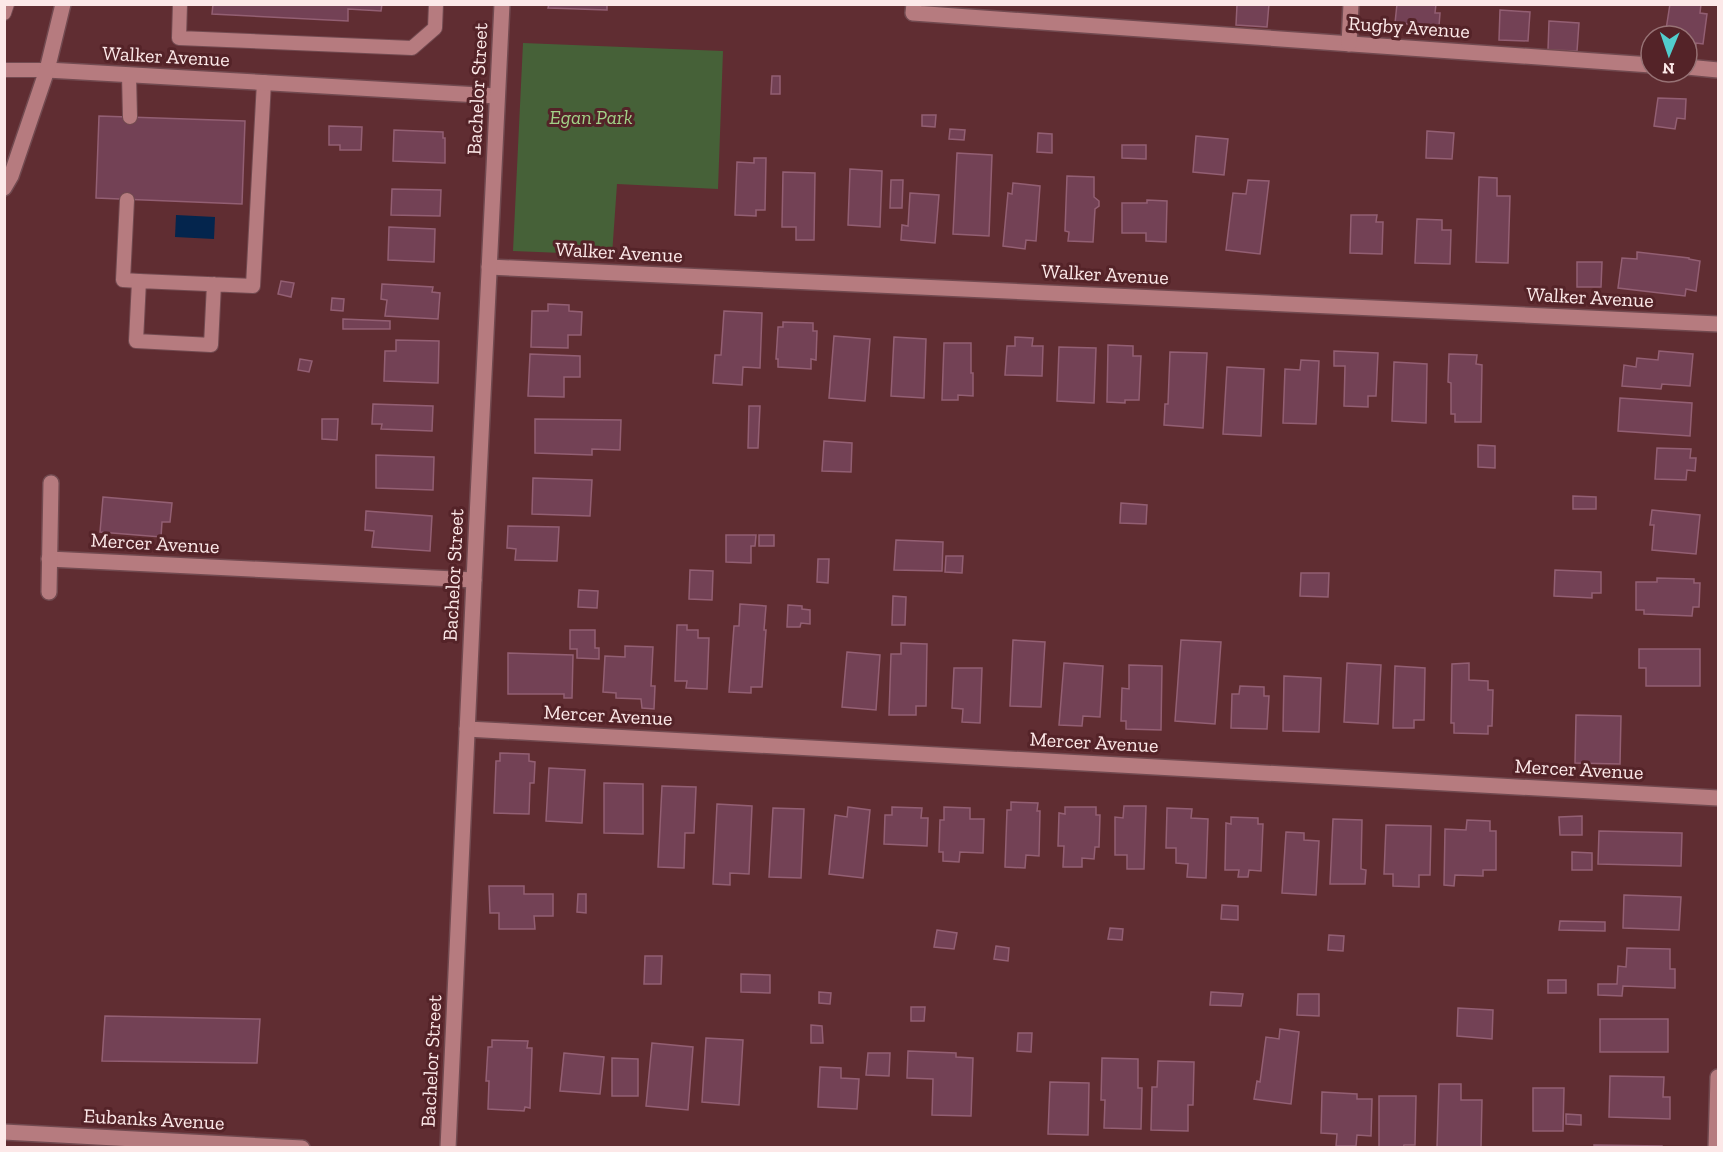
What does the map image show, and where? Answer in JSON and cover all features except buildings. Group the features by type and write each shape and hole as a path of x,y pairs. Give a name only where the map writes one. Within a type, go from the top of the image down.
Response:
{"street":[{"path":"4,188 47,70 63,4"},
{"name":"Bachelor Street","path":"448,1148 502,4"},
{"path":"1349,44 1351,4"},
{"name":"Rugby Avenue","path":"913,9 1349,44 1639,64"},
{"path":"1699,68 1719,69"},
{"name":"Walker Avenue","path":"47,70 497,96"},
{"name":"Walker Avenue","path":"489,267 1719,324"},
{"path":"49,592 51,483"},
{"name":"Mercer Avenue","path":"49,559 474,580"},
{"name":"Mercer Avenue","path":"467,729 1719,798"},
{"path":"1716,1148 1719,1077"},
{"name":"Eubanks Avenue","path":"4,1132 97,1142 302,1148"}],"lane":[{"path":"4,13 7,4"},
{"path":"180,4 179,38 412,48 435,28 436,4"},
{"path":"4,70 47,70"},
{"path":"129,75 130,117"},
{"path":"127,200 123,280 253,286 264,82"},
{"path":"139,281 136,341 211,345 214,284"}],"green space":[{"name":"Egan Park","path":"523,43 723,51 718,189 617,184 612,255 513,251"}],"water":[{"path":"176,215 215,217 214,239 175,237"}]}
